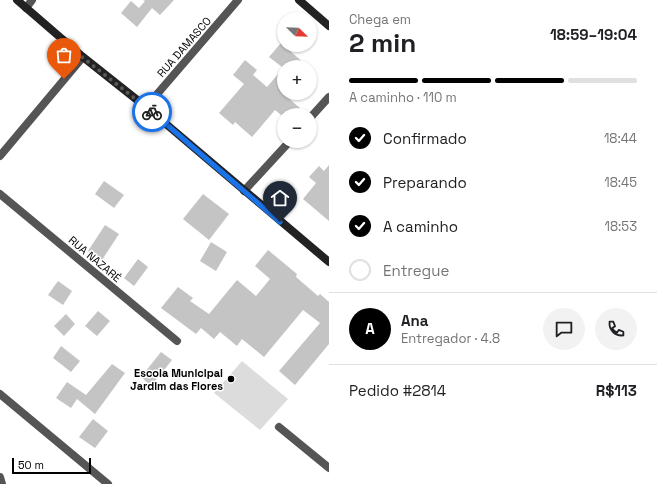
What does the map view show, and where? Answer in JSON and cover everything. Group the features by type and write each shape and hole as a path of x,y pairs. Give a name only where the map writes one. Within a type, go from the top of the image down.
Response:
{"street":[{"path":"17,0 82,57 146,107 244,192 329,262"},
{"path":"26,8 32,0"},
{"name":"RUA DAMASCO","path":"146,107 238,0"},
{"path":"298,0 329,26"},
{"path":"0,156 82,57"},
{"path":"317,110 329,97"},
{"path":"244,192 284,148"},
{"name":"RUA NAZARÉ","path":"0,194 177,342"},
{"path":"0,394 108,484"},
{"path":"279,427 329,468"},
{"path":"0,477 2,484"}],"shaded area":[{"path":"242,361 288,399 260,430 214,393"}],"building":[{"path":"143,0 174,0 160,15 152,8 137,27 121,13 131,1 139,8 145,1"},
{"path":"277,48 277,52 291,52 300,60 277,60 277,63 269,57"},
{"path":"245,60 257,70 253,75 267,87 277,75 277,100 291,100 300,108 277,108 277,112 275,110 252,137 235,122 233,125 219,113 244,84 233,75"},
{"path":"329,165 329,221 303,199 316,183 309,177 319,166 324,171"},
{"path":"104,181 124,195 114,208 95,194"},
{"path":"203,194 229,214 209,240 183,219"},
{"path":"105,225 119,234 102,260 88,251"},
{"path":"211,242 227,252 216,271 200,261"},
{"path":"268,250 297,274 296,277 318,296 320,294 329,302 329,344 295,385 279,371 320,323 303,310 264,357 242,339 237,346 220,332 214,339 201,328 196,334 161,308 178,287 193,298 190,301 209,314 237,280 256,296 270,279 255,266"},
{"path":"138,259 148,267 134,286 124,278"},
{"path":"58,281 72,291 63,305 48,295"},
{"path":"98,311 110,321 97,336 85,326"},
{"path":"66,314 75,324 64,336 54,326"},
{"path":"61,346 80,361 71,372 53,358"},
{"path":"161,352 172,360 151,386 141,377"},
{"path":"112,364 125,373 95,414 77,399 71,408 56,398 67,382 86,395"},
{"path":"93,419 108,431 95,448 79,437"}],"way so far":[{"path":"64,79 82,57 152,112"}],"place":[{"name":"Escola Municipal Jardim das Flores","path":"231,379"}],"route":[{"path":"152,112 280,222"}]}
